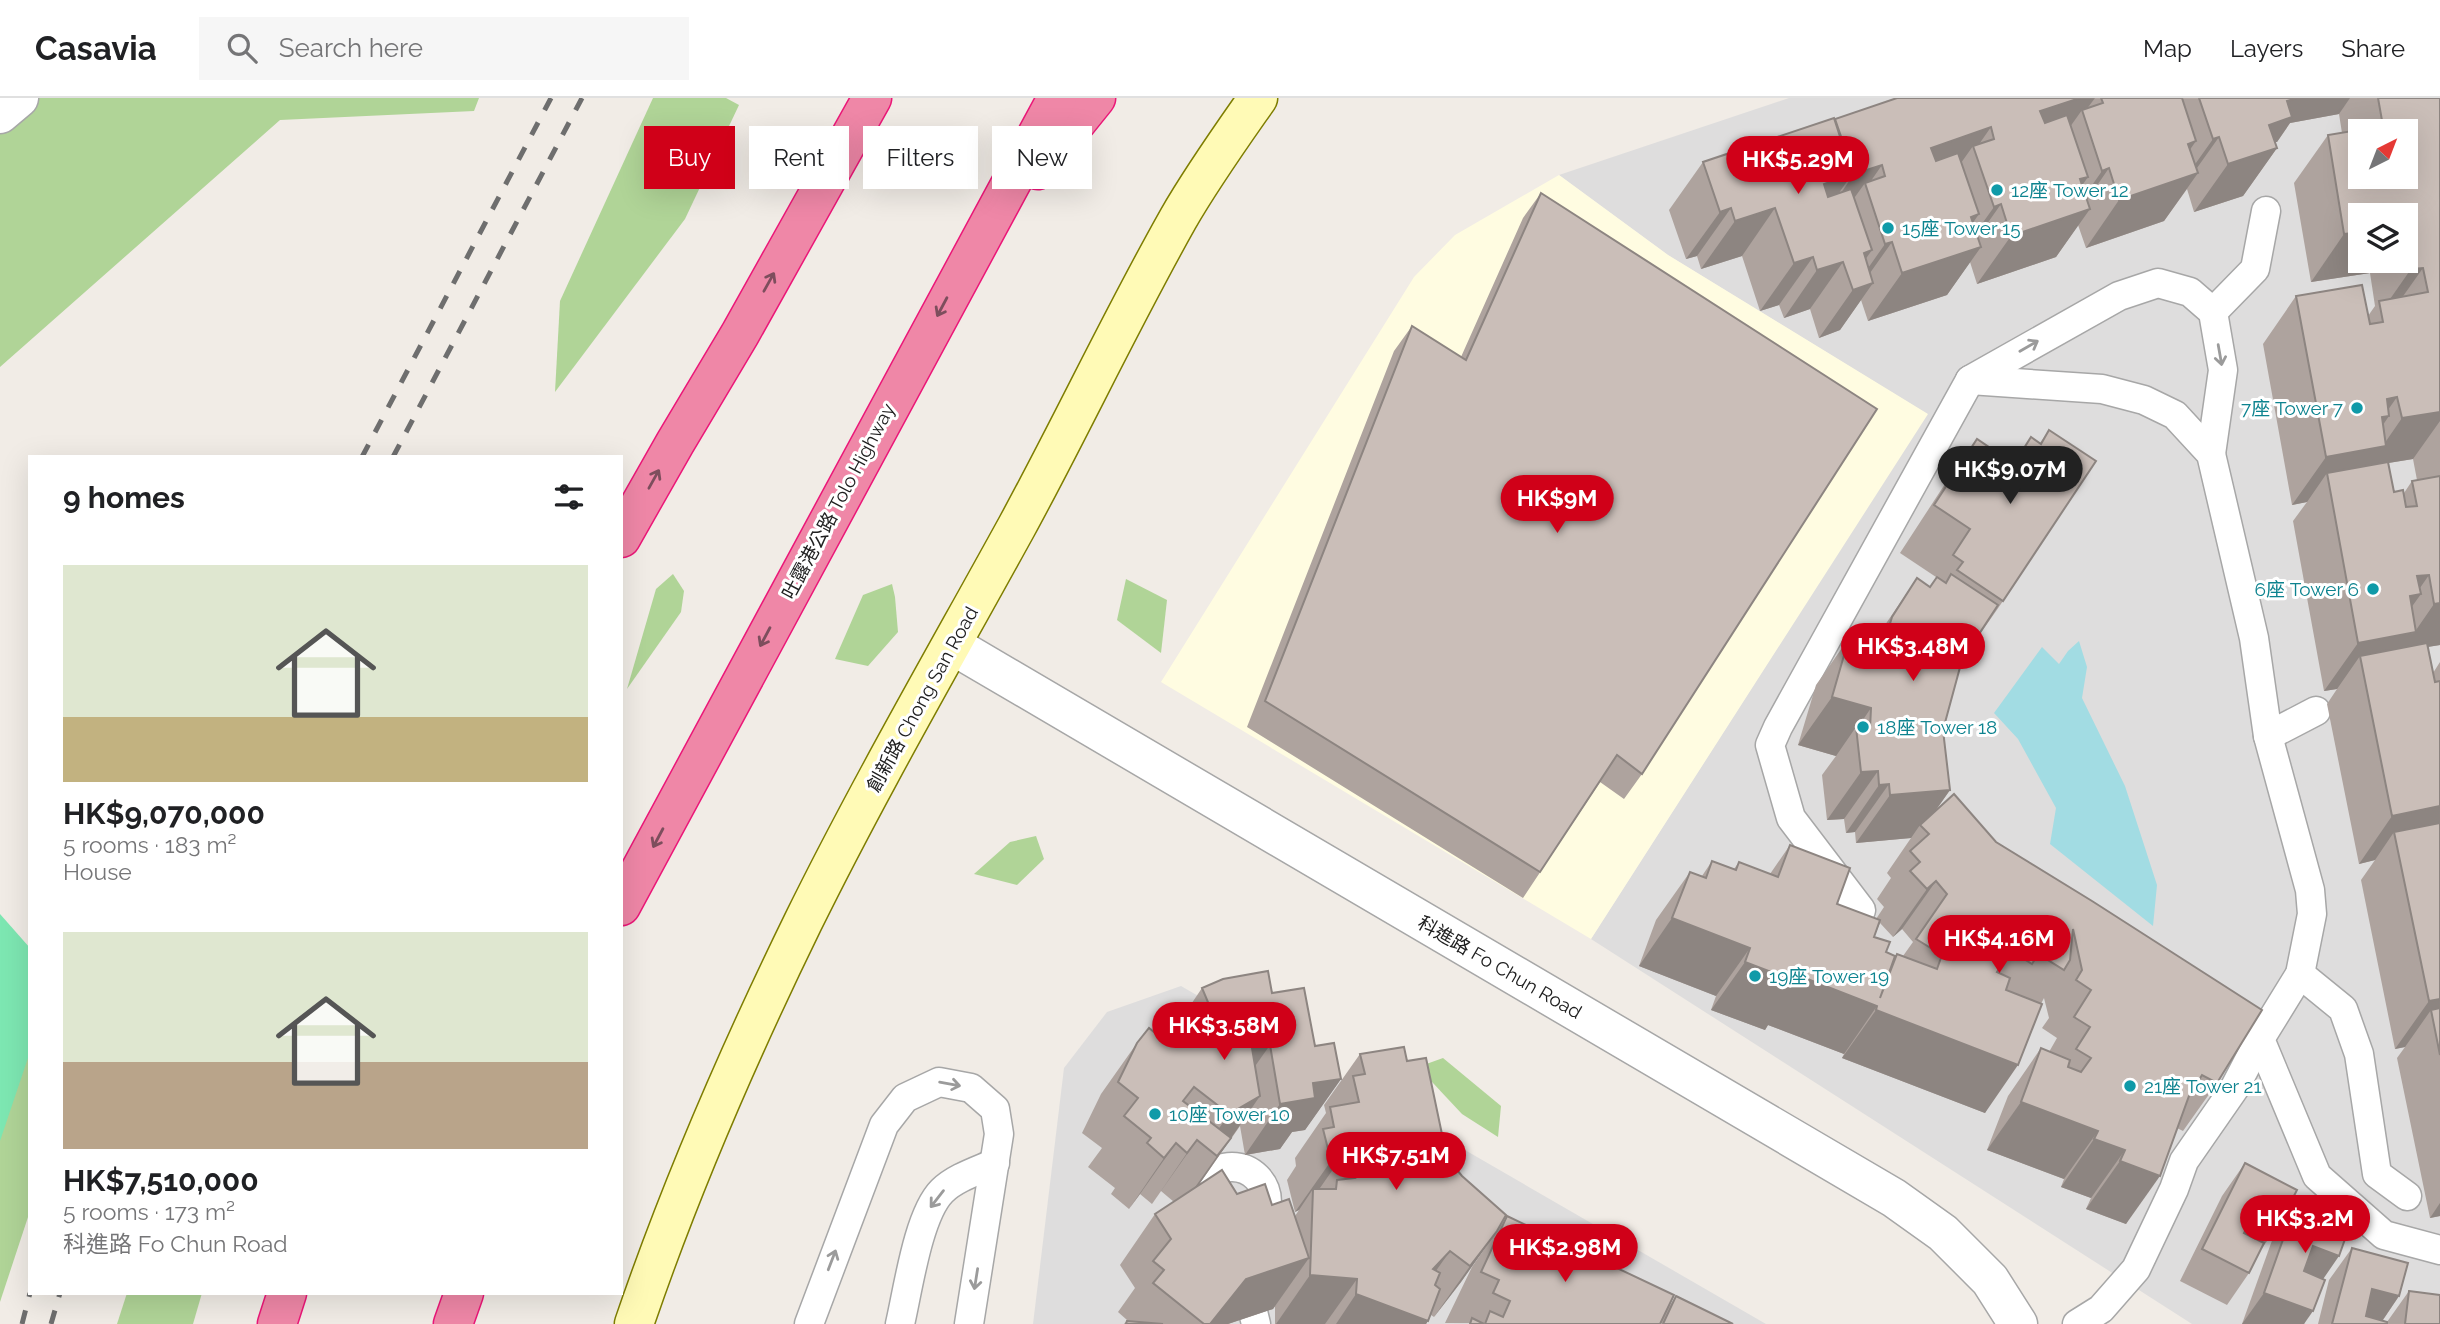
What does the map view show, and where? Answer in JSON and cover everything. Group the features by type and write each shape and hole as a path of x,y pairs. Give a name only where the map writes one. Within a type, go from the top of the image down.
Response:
{"highway":[{"path":"623,534 740,334 872,98"},
{"name":"吐露港公路 Tolo Highway","path":"623,902 1057,98"},
{"path":"975,247 1096,98"},
{"path":"277,1324 285,1295"},
{"path":"453,1324 463,1295"}],"main road":[{"name":"創新路 Chong San Road","path":"634,1324 658,1254 712,1118 804,921 1033,497 1177,220 1212,162 1258,98"}],"street":[{"path":"0,114 19,98"},
{"name":"科進路 Fo Chun Road","path":"952,645 1894,1198 1943,1233 1990,1280 2018,1324"}],"lane":[{"path":"2213,313 2255,269 2266,212"},
{"path":"1861,910 1791,818 1770,745 1778,727 1970,380 2119,296 2158,283 2190,292 2213,313 2223,370 2211,454 2254,638 2268,736 2310,890 2312,914 2300,974 2260,1039 2234,1089 2184,1161 2174,1189 2136,1269 2101,1309 2077,1324"},
{"path":"1970,380 2102,389 2144,400 2175,415 2211,454"},
{"path":"2268,736 2316,711"},
{"path":"2300,974 2343,1009 2359,1054 2376,1174 2407,1196"},
{"path":"2225,1018 2260,1039 2317,1176 2384,1235 2440,1250"},
{"path":"809,1324 884,1125 905,1098 939,1082 971,1088 995,1109 999,1134 969,1324"},
{"path":"900,1324 926,1214 942,1191 963,1177 995,1163"},
{"path":"1235,1237 1256,1324"}],"shaded area":[{"path":"1789,98 2440,98 2440,1324 2192,1324 1591,939 1927,414 1668,255 1559,175"},
{"path":"1559,175 1668,255 1928,414 1591,939 1161,682 1414,277 1455,235"},
{"path":"1181,986 1766,1324 1033,1324 1064,1068 1107,1012"}],"green space":[{"path":"0,98 479,98 474,111 280,120 0,367"},
{"path":"653,98 726,98 739,105 729,126 644,126 644,189 699,189 685,219 555,392 560,301"},
{"path":"673,574 684,591 681,612 627,689 656,589"},
{"path":"1126,579 1167,600 1161,653 1117,620"},
{"path":"892,584 898,632 868,666 835,659 863,595"},
{"path":"1036,836 1044,859 1017,885 974,874 1010,842"},
{"path":"0,914 28,946 28,1058 0,1141"},
{"path":"28,960 28,1217 0,1302 0,966"},
{"path":"1443,1058 1501,1106 1498,1137 1462,1114 1418,1067"},
{"path":"126,1295 201,1295 193,1324 117,1324"}],"water":[{"path":"2079,641 2087,667 2082,698 2125,786 2157,885 2153,926 2050,844 2056,808 2018,739 1994,713 2042,647 2059,664"}],"building":[{"path":"1897,98 2080,98 2040,111 2045,123 2067,115 2088,177 2080,179 2090,209 2011,236 2001,204 1994,207 1973,146 1994,139 1991,127 1931,148 1936,161 1958,153 1979,214 1971,217 1981,247 1902,273 1892,242 1885,244 1865,183 1885,176 1882,165 1854,174 1835,119"},
{"path":"2101,98 2182,98 2196,141 2188,144 2198,173 2119,200 2109,168 2102,171 2082,110 2103,103"},
{"path":"2199,98 2297,98 2287,101 2292,117 2269,125 2277,148 2228,164 2219,137 2213,139"},
{"path":"2378,98 2440,98 2440,412 2402,418 2397,397 2387,399 2389,416 2382,417 2386,446 2326,457 2296,296 2362,285 2370,324 2383,322 2379,301 2428,292 2423,268 2418,268 2418,203 2348,203 2348,234 2344,234 2328,135 2348,132 2348,189 2418,189 2418,119 2382,119"},
{"path":"1834,118 1852,174 1824,184 1828,197 1851,189 1872,250 1864,253 1873,283 1853,290 1843,262 1817,270 1813,257 1794,263 1775,208 1735,221 1731,208 1720,212 1703,162"},
{"path":"1541,193 1877,409 1642,774 1617,755 1540,872 1265,701 1412,326 1466,360"},
{"path":"2049,430 2096,461 2003,601 1957,570 1963,562 1953,555 1970,529 1934,505 1977,439 2014,464 2031,437 2041,444"},
{"path":"2388,462 2394,492 2403,490 2406,507 2417,506 2412,481 2440,476 2440,603 2434,604 2429,575 2417,576 2421,594 2410,596 2416,632 2358,643 2327,473"},
{"path":"1951,574 1998,605 1962,660 1943,730 1950,790 1890,795 1889,784 1879,785 1878,771 1861,772 1856,727 1870,729 1871,708 1832,697 1849,638 1883,647 1892,617 1917,578 1930,587 1937,577 1946,583"},
{"path":"2427,643 2435,682 2440,681 2440,806 2392,816 2360,656"},
{"path":"1954,794 1996,842 2262,1010 2217,1083 2202,1075 2189,1096 2160,1176 2120,1161 2125,1150 2094,1139 2098,1131 2021,1102 2041,1048 2070,1060 2068,1067 2081,1072 2091,1058 2076,1049 2090,1027 2074,1017 2091,990 2076,980 2082,970 2073,929 2070,960 2064,970 2038,954 2032,964 2010,950 1997,972 2010,978 2006,990 2042,1004 2018,1065 1876,1010 1877,1006 1800,976 1798,982 1745,962 1750,948 1672,918 1690,872 1706,878 1712,861 1736,870 1739,862 1778,877 1790,845 1850,868 1837,904 1880,920 1874,937 1890,942 1886,952 1895,956 1880,998 1897,954 1937,969 1942,955 1916,939 1947,894 1936,881 1927,889 1910,871 1920,862 1910,851 1929,834 1920,825"},
{"path":"2440,823 2440,999 2429,1001 2394,832"},
{"path":"1268,971 1272,993 1304,988 1315,1046 1334,1043 1341,1079 1313,1083 1315,1098 1280,1104 1270,1045 1252,1048 1260,1096 1229,1114 1194,1087 1183,1101 1231,1138 1217,1156 1197,1140 1187,1153 1176,1143 1164,1158 1147,1143 1151,1138 1124,1116 1138,1098 1118,1082 1137,1043 1149,1028 1165,1041 1210,1007 1202,988 1223,979"},
{"path":"2440,1008 2440,1055 2431,1010"},
{"path":"1404,1047 1407,1061 1426,1058 1447,1158 1462,1176 1506,1215 1470,1266 1450,1251 1433,1269 1440,1273 1435,1285 1440,1289 1428,1321 1356,1294 1357,1279 1310,1275 1313,1189 1336,1189 1337,1180 1355,1178 1343,1155 1331,1161 1323,1129 1334,1127 1330,1107 1359,1102 1353,1076 1365,1074 1360,1054"},
{"path":"2245,1163 2297,1190 2281,1221 2257,1208 2244,1233 2264,1243 2249,1273 2202,1249"},
{"path":"1222,1170 1237,1194 1265,1184 1272,1205 1289,1199 1309,1258 1246,1279 1210,1324 1204,1324 1153,1283 1164,1270 1153,1261 1171,1239 1155,1214"},
{"path":"2296,1203 2351,1222 2339,1256 2313,1246 2304,1271 2325,1280 2313,1311 2264,1293"},
{"path":"1507,1216 1674,1295 1660,1324 1485,1324 1490,1311 1503,1317 1510,1301 1493,1293 1499,1280 1481,1272"},
{"path":"2352,1248 2408,1263 2399,1296 2372,1289 2366,1316 2387,1324 2332,1324"},
{"path":"2409,1291 2440,1295 2440,1324 2405,1324"},
{"path":"1676,1296 1733,1324 1663,1324"},
{"path":"1472,1318 1484,1324 1470,1324"},
{"path":"1127,1321 1163,1324 1126,1324"}],"railway":[{"path":"363,455 551,98"},
{"path":"394,455 582,98"},
{"path":"22,1324 29,1295"},
{"path":"51,1324 59,1295"}],"place":[{"name":"12座 Tower 12","path":"1997,190"},
{"name":"15座 Tower 15","path":"1888,228"},
{"name":"7座 Tower 7","path":"2357,408"},
{"name":"6座 Tower 6","path":"2373,589"},
{"name":"18座 Tower 18","path":"1863,727"},
{"name":"19座 Tower 19","path":"1755,976"},
{"name":"21座 Tower 21","path":"2130,1086"},
{"name":"10座 Tower 10","path":"1155,1114"}]}
